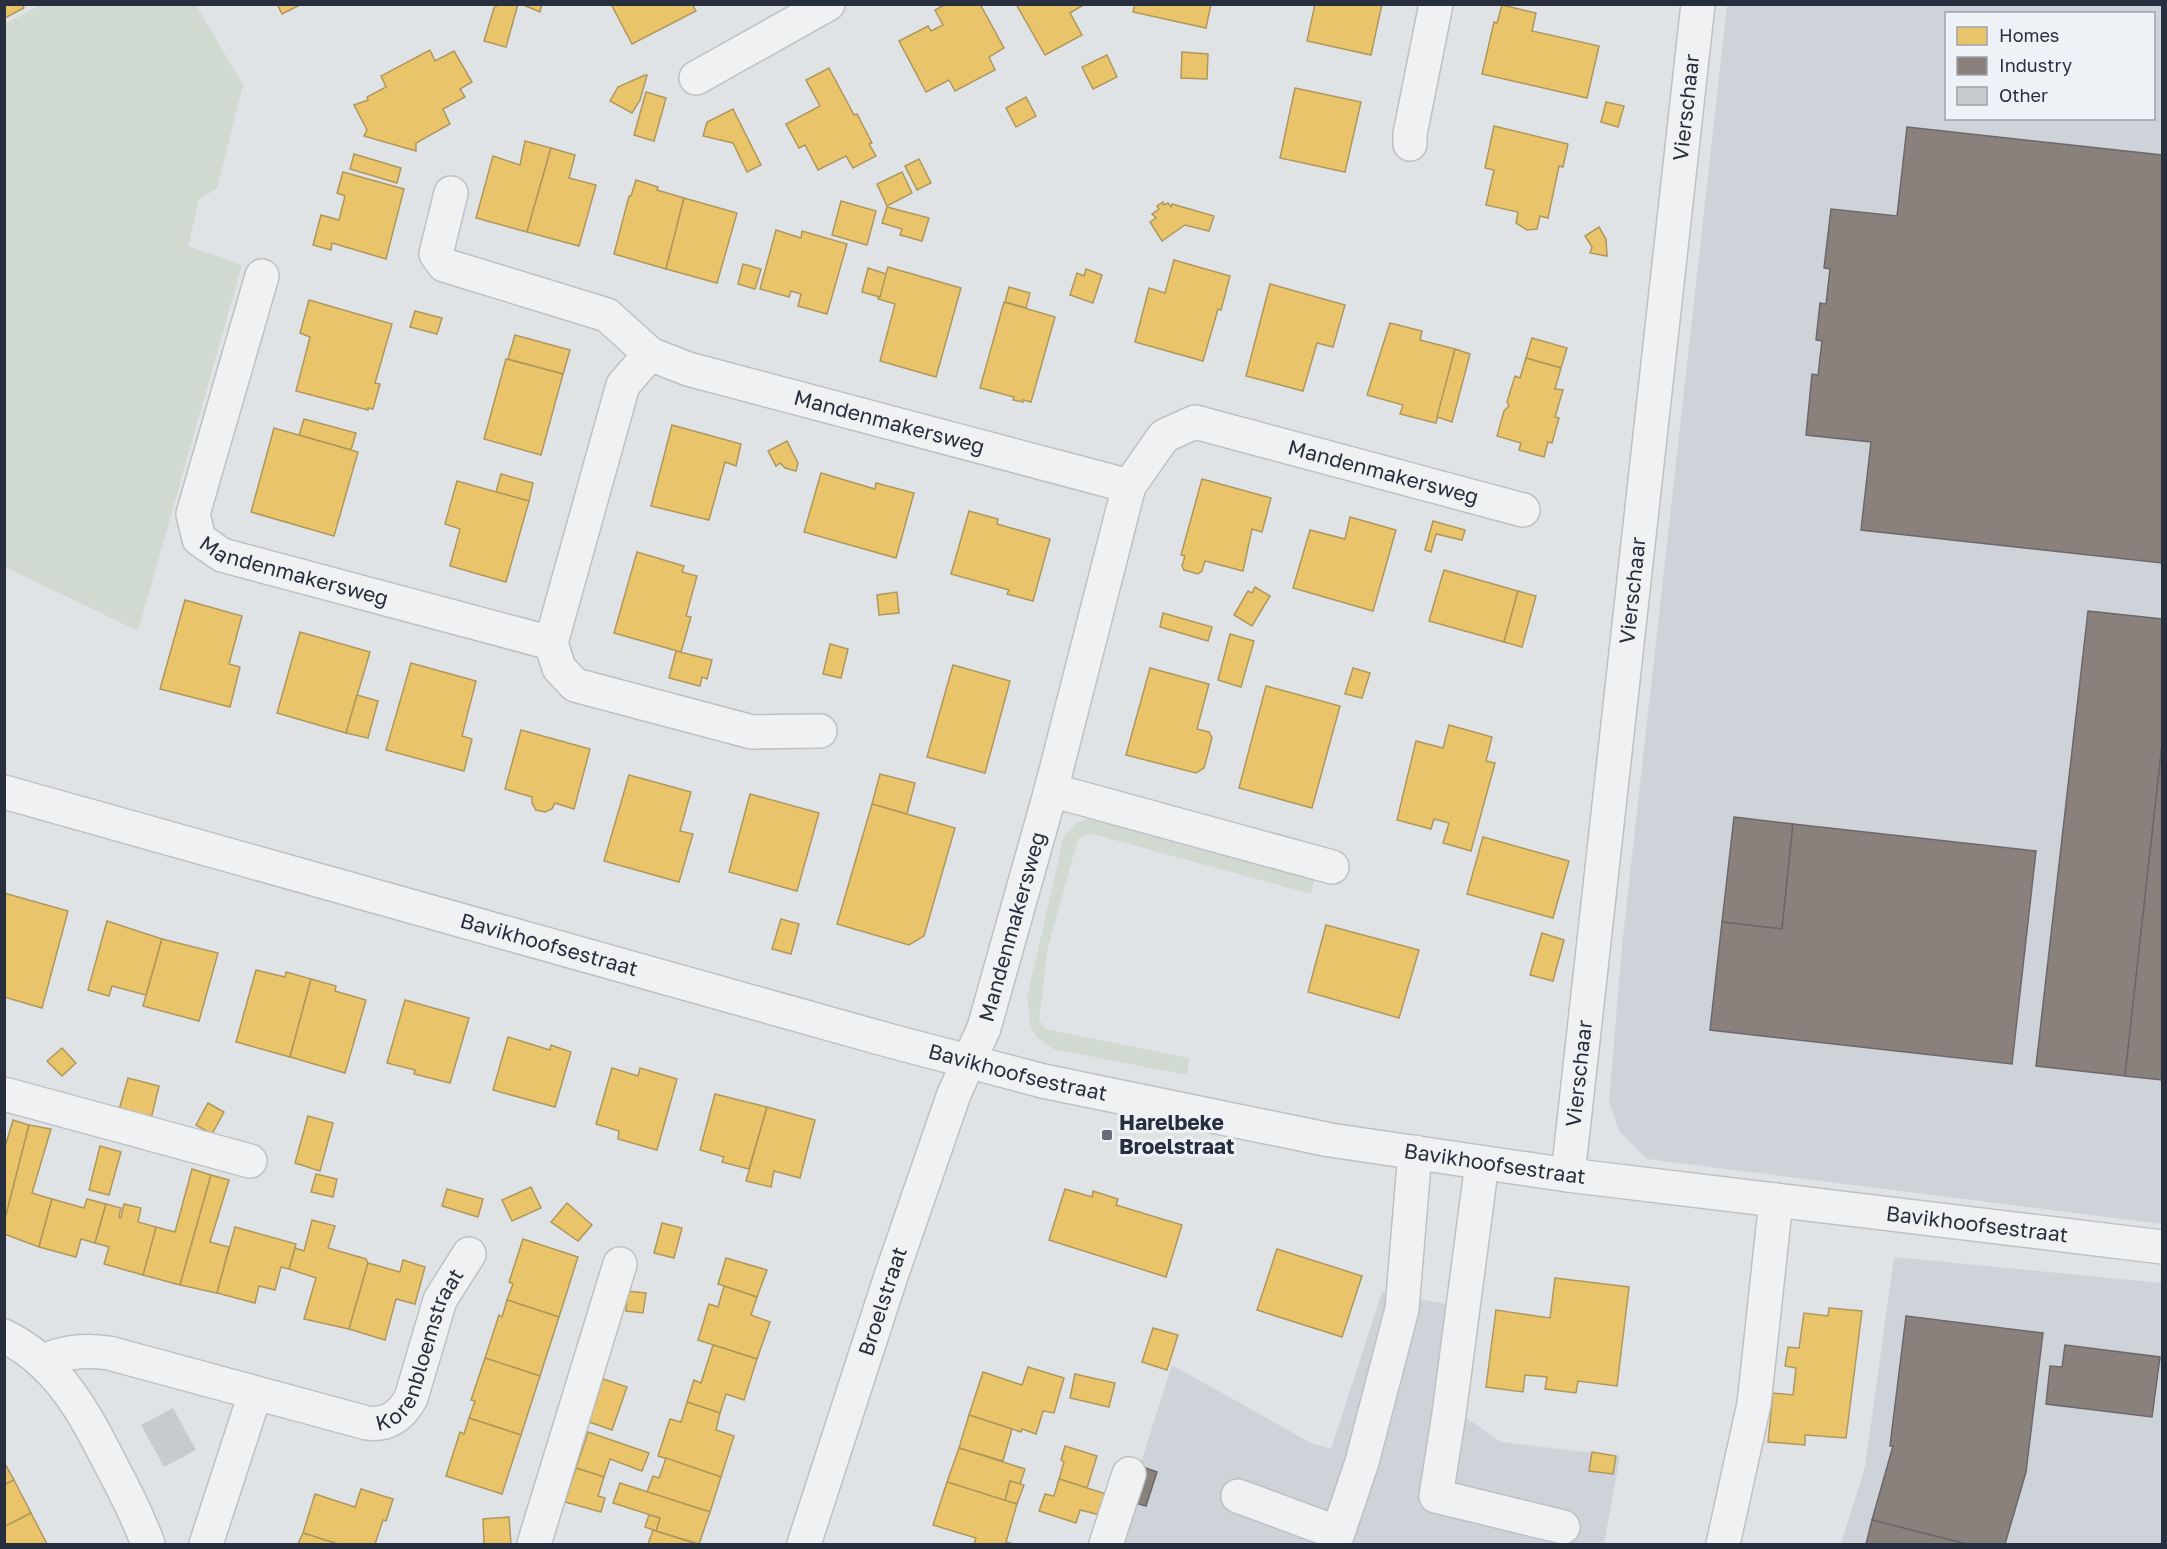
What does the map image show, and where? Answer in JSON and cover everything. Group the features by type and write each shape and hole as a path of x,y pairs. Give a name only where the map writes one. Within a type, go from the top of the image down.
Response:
{"street":[{"path":"696,78 828,4"},
{"path":"1410,144 1410,134 1436,4"},
{"name":"Vierschaar","path":"1568,1175 1698,4"},
{"name":"Mandenmakersweg","path":"451,193 436,254 444,265 607,315 650,354 688,369 1129,486"},
{"name":"Mandenmakersweg","path":"262,276 193,514 199,539 222,555 551,643"},
{"path":"650,354 623,385 551,643 559,668 575,685 752,732 820,731"},
{"name":"Mandenmakersweg","path":"969,1062 984,1028 1051,790 1129,486 1164,436 1195,422 1523,510"},
{"path":"1051,790 1332,867"},
{"name":"Bavikhoofsestraat","path":"4,792 1043,1081 1330,1140 1482,1163 2163,1247"},
{"name":"Broelstraat","path":"804,1545 895,1266 954,1094 969,1062"},
{"path":"4,1094 250,1161"},
{"path":"1238,1496 1338,1533 1362,1462 1402,1309 1414,1152"},
{"path":"1482,1163 1436,1496 1563,1527"},
{"path":"1724,1545 1754,1404 1776,1200"},
{"name":"Korenbloemstraat","path":"42,1362 57,1355 75,1351 110,1353 255,1394 367,1423 382,1424 402,1411 411,1398 440,1300 469,1254"},
{"path":"534,1545 621,1264"},
{"path":"4,1336 26,1349 58,1377 84,1412 139,1520 148,1545"},
{"path":"206,1545 255,1394"},
{"path":"1106,1545 1129,1474"}],"shaded area":[{"path":"40,5 196,5 243,85 217,188 199,200 188,246 242,265 138,631 5,567 5,24"},
{"path":"1727,5 2162,5 2162,1224 1647,1159 1619,1131 1609,1102 1622,946"},
{"path":"1090,818 1315,877 1311,894 1089,833 1078,839 1048,947 1039,1019 1045,1029 1189,1058 1187,1075 1053,1049 1038,1038 1031,1028 1027,997 1064,836 1076,823"},
{"path":"1894,1257 2162,1283 2162,1544 1841,1544 1865,1467"},
{"path":"1382,1292 1468,1308 1462,1415 1501,1442 1620,1456 1604,1544 1115,1544 1172,1365 1311,1443 1331,1449"}],"building: Homes":[{"path":"4,4 22,4 24,8 5,18"},
{"path":"277,4 297,4 298,6 282,14"},
{"path":"499,4 518,4 506,47 484,41 494,8"},
{"path":"521,4 542,4 540,12"},
{"path":"611,4 692,4 696,11 632,44"},
{"path":"946,4 980,4 1004,48 989,57 995,70 955,91 949,80 926,92 899,41 928,26 931,31 943,25 935,10"},
{"path":"1016,4 1085,4 1070,13 1082,35 1045,55"},
{"path":"1135,4 1211,4 1206,28 1133,12"},
{"path":"1315,4 1382,4 1371,55 1307,41"},
{"path":"1502,5 1536,13 1532,31 1599,46 1587,98 1482,74 1494,22 1497,23"},
{"path":"430,50 435,61 454,51 472,82 460,89 465,97 443,109 450,124 416,143 416,151 364,136 367,130 354,105 368,100 367,97 386,87 381,76"},
{"path":"1182,52 1208,54 1207,79 1181,78"},
{"path":"1107,55 1117,77 1093,89 1082,67"},
{"path":"829,68 854,115 857,114 876,156 853,168 846,156 818,170 805,145 799,148 786,124 820,106 806,80"},
{"path":"647,75 640,100 632,113 610,101 618,87"},
{"path":"1295,88 1361,102 1345,172 1280,158"},
{"path":"646,92 666,98 654,141 634,135"},
{"path":"1026,97 1036,116 1016,127 1006,108"},
{"path":"1606,102 1624,106 1618,127 1601,122"},
{"path":"733,109 761,165 747,172 733,143 703,136 707,122"},
{"path":"1494,126 1568,144 1563,167 1559,166 1548,218 1540,216 1537,229 1527,230 1516,223 1518,212 1486,205 1494,170 1485,168"},
{"path":"525,141 551,148 527,232 476,218 493,156 520,165"},
{"path":"551,148 575,155 569,178 596,185 579,246 527,232"},
{"path":"354,154 401,168 397,183 350,169"},
{"path":"919,159 931,183 917,190 905,166"},
{"path":"343,172 404,189 386,259 332,243 331,250 313,245 321,215 339,220 345,196 337,193"},
{"path":"902,172 912,193 887,206 877,184"},
{"path":"636,180 658,187 657,190 684,198 666,269 614,254 629,196 631,196"},
{"path":"684,198 737,213 717,283 666,269"},
{"path":"841,201 876,211 867,245 832,235"},
{"path":"1163,202 1164,205 1168,203 1171,207 1172,204 1214,216 1209,231 1185,225 1162,241 1150,222 1156,218 1152,214 1159,209 1157,206"},
{"path":"887,207 929,218 922,241 900,235 902,229 882,223"},
{"path":"1599,227 1606,239 1607,256 1590,253 1592,247 1585,236"},
{"path":"776,230 801,238 802,231 847,244 827,314 798,306 801,294 791,291 789,297 760,289"},
{"path":"1174,260 1230,276 1203,361 1135,342 1149,288 1165,293"},
{"path":"743,264 761,269 755,289 738,284"},
{"path":"888,267 961,288 936,377 880,361 895,304 878,299"},
{"path":"868,268 886,274 880,297 862,292"},
{"path":"1086,269 1102,275 1093,303 1070,295 1077,273 1084,276"},
{"path":"1270,284 1345,305 1333,347 1317,343 1303,391 1246,376"},
{"path":"1009,287 1030,293 1026,308 1005,302"},
{"path":"309,300 392,324 375,383 380,384 373,409 368,408 368,410 296,391 310,337 300,333"},
{"path":"1004,302 1055,317 1031,402 1013,400 1014,397 980,388"},
{"path":"415,311 442,318 437,334 410,327"},
{"path":"1390,323 1422,331 1420,340 1455,349 1436,423 1400,414 1403,405 1367,395"},
{"path":"515,335 570,350 563,374 508,359"},
{"path":"1532,338 1567,348 1561,368 1526,358"},
{"path":"1455,349 1470,354 1452,422 1437,417"},
{"path":"1526,358 1561,368 1555,389 1563,390 1555,417 1559,418 1552,443 1548,442 1544,457 1519,450 1521,443 1497,436 1504,411 1509,406 1507,402 1515,376 1520,378"},
{"path":"506,359 563,374 541,455 484,439"},
{"path":"304,419 356,433 351,450 299,435"},
{"path":"672,425 741,444 736,466 725,462 709,520 651,506"},
{"path":"274,428 358,452 334,536 251,512"},
{"path":"787,441 798,463 796,471 785,468 780,463 776,466 768,451"},
{"path":"821,473 875,489 876,483 914,493 896,558 804,532"},
{"path":"501,474 533,483 529,501 496,492"},
{"path":"1202,479 1271,498 1262,532 1252,529 1243,571 1205,561 1202,571 1198,574 1184,570 1182,566 1185,556 1181,555"},
{"path":"457,481 529,501 506,582 450,566 460,529 445,524"},
{"path":"969,511 998,519 997,524 1050,539 1033,601 1007,594 1009,590 951,574"},
{"path":"1350,517 1396,530 1373,611 1293,588 1310,530 1345,539"},
{"path":"1433,521 1465,530 1462,540 1436,534 1431,552 1425,550"},
{"path":"637,552 684,566 682,572 697,576 686,616 691,617 681,652 614,633"},
{"path":"1444,570 1518,591 1504,642 1429,621"},
{"path":"1255,587 1270,596 1252,626 1234,615 1248,591 1252,593"},
{"path":"1518,591 1536,596 1522,647 1504,642"},
{"path":"897,592 899,613 879,615 877,595"},
{"path":"185,600 242,616 229,664 240,667 230,707 160,689"},
{"path":"1163,613 1212,627 1208,641 1160,627"},
{"path":"300,632 370,652 346,733 277,713"},
{"path":"1230,634 1254,641 1241,687 1218,680"},
{"path":"830,644 848,649 841,678 823,674"},
{"path":"676,651 712,660 707,679 702,677 700,686 669,678"},
{"path":"411,663 476,681 462,736 472,739 464,771 386,750"},
{"path":"953,665 1010,681 985,773 927,757"},
{"path":"1150,668 1209,684 1197,729 1209,732 1212,738 1204,768 1196,773 1126,755"},
{"path":"1353,668 1370,673 1362,698 1345,694"},
{"path":"1266,686 1340,706 1312,808 1239,788"},
{"path":"357,695 378,701 368,738 346,733"},
{"path":"1449,725 1492,737 1486,761 1495,763 1471,851 1443,843 1449,823 1434,819 1431,829 1397,820 1416,741 1443,748"},
{"path":"521,730 590,749 574,809 555,803 552,809 545,812 536,810 532,797 505,789"},
{"path":"880,774 915,783 907,814 872,804"},
{"path":"629,775 691,792 680,831 693,834 679,882 604,861"},
{"path":"750,794 819,813 797,891 729,872"},
{"path":"872,804 955,828 924,936 909,945 837,924"},
{"path":"1483,837 1569,861 1553,918 1467,894"},
{"path":"4,893 68,911 42,1008 4,997"},
{"path":"781,919 799,924 791,954 772,949"},
{"path":"107,921 162,939 146,995 112,986 109,996 88,990"},
{"path":"1326,925 1419,950 1399,1018 1308,992"},
{"path":"1542,933 1564,940 1553,981 1530,975"},
{"path":"162,939 218,953 199,1021 143,1006"},
{"path":"256,970 285,977 286,972 311,979 290,1057 236,1042"},
{"path":"311,979 336,986 335,991 366,1000 345,1073 290,1057"},
{"path":"405,1000 469,1018 450,1083 414,1074 415,1070 387,1063"},
{"path":"508,1037 550,1050 551,1045 571,1052 555,1107 493,1090"},
{"path":"62,1048 76,1063 62,1076 47,1061"},
{"path":"612,1068 638,1076 640,1068 677,1079 657,1150 618,1139 619,1131 596,1124"},
{"path":"128,1078 159,1086 151,1119 119,1110"},
{"path":"715,1094 767,1107 749,1169 722,1162 724,1157 700,1150"},
{"path":"208,1103 224,1112 212,1134 196,1125"},
{"path":"767,1107 815,1120 800,1178 774,1171 771,1187 746,1181"},
{"path":"308,1116 333,1123 320,1171 295,1163"},
{"path":"13,1120 29,1125 4,1223 4,1150"},
{"path":"29,1125 51,1129 32,1193 52,1199 39,1247 4,1234 4,1223"},
{"path":"100,1146 121,1152 109,1195 89,1190"},
{"path":"192,1169 211,1175 180,1285 143,1275 156,1227 175,1232"},
{"path":"316,1174 337,1179 333,1197 311,1192"},
{"path":"211,1175 229,1180 210,1242 229,1247 217,1293 180,1285"},
{"path":"531,1187 541,1208 512,1221 502,1200"},
{"path":"447,1189 483,1199 478,1217 442,1206"},
{"path":"1065,1189 1092,1197 1093,1191 1118,1199 1116,1205 1182,1225 1166,1277 1049,1240"},
{"path":"52,1199 84,1208 87,1199 106,1204 95,1243 81,1239 76,1257 39,1247"},
{"path":"567,1203 592,1225 578,1241 551,1222"},
{"path":"106,1204 121,1208 119,1217 121,1218 124,1204 141,1208 138,1222 156,1227 143,1275 104,1264 109,1247 95,1243"},
{"path":"312,1220 335,1226 328,1248 366,1259 368,1263 349,1329 304,1319 316,1278 289,1269 295,1248 304,1251"},
{"path":"662,1223 682,1228 674,1258 654,1253"},
{"path":"235,1227 296,1244 289,1269 281,1267 275,1290 259,1286 255,1303 217,1293"},
{"path":"523,1239 578,1257 559,1317 507,1300 513,1284 509,1282"},
{"path":"1277,1249 1362,1276 1342,1337 1257,1310"},
{"path":"726,1258 767,1270 757,1297 718,1284"},
{"path":"403,1260 425,1267 415,1304 396,1299 385,1340 349,1329 368,1263 400,1272"},
{"path":"1555,1278 1629,1287 1617,1386 1578,1381 1576,1393 1545,1389 1547,1377 1525,1375 1523,1392 1486,1387 1496,1310 1550,1318"},
{"path":"724,1286 757,1297 751,1315 770,1322 757,1359 698,1340 709,1304 718,1307"},
{"path":"627,1291 646,1293 643,1313 626,1311"},
{"path":"507,1300 559,1317 540,1376 485,1358 499,1315 502,1317"},
{"path":"1829,1308 1862,1311 1846,1438 1805,1435 1805,1445 1768,1442 1773,1393 1793,1395 1796,1368 1785,1366 1788,1347 1799,1348 1804,1313 1828,1316"},
{"path":"1153,1328 1178,1335 1167,1370 1142,1362"},
{"path":"713,1345 757,1359 744,1400 726,1394 720,1413 687,1402 694,1380 701,1383"},
{"path":"485,1358 540,1376 521,1435 469,1418 475,1401 471,1400"},
{"path":"1028,1367 1064,1378 1054,1413 1043,1411 1036,1434 1022,1429 1021,1432 969,1415 983,1372 1022,1385"},
{"path":"1075,1374 1115,1383 1109,1407 1070,1398"},
{"path":"603,1379 627,1387 612,1430 589,1422"},
{"path":"687,1402 720,1413 716,1430 734,1436 721,1477 658,1456 670,1419 681,1422"},
{"path":"969,1415 1012,1429 1003,1461 959,1448"},
{"path":"469,1418 521,1435 502,1494 446,1476 460,1432 464,1434"},
{"path":"588,1432 649,1453 642,1471 610,1459 604,1477 576,1468"},
{"path":"1065,1446 1097,1456 1087,1488 1059,1479 1064,1462 1061,1460"},
{"path":"959,1448 1025,1469 1020,1484 1010,1481 1005,1501 947,1482"},
{"path":"1592,1452 1616,1456 1613,1474 1589,1471"},
{"path":"666,1458 721,1477 710,1512 647,1492 653,1476 659,1478"},
{"path":"4,1462 14,1480 4,1485"},
{"path":"576,1468 604,1477 598,1496 605,1498 601,1512 565,1502"},
{"path":"1059,1479 1106,1494 1100,1515 1080,1510 1076,1523 1039,1511 1045,1494 1054,1496"},
{"path":"14,1480 31,1513 4,1527 4,1485"},
{"path":"1010,1481 1024,1485 1017,1504 1005,1501"},
{"path":"947,1482 1017,1504 1006,1542 1013,1544 974,1544 976,1538 933,1525"},
{"path":"620,1483 710,1512 699,1544 656,1531 660,1518 613,1503"},
{"path":"361,1489 393,1499 375,1544 338,1544 303,1533 315,1494 355,1507"},
{"path":"31,1513 47,1544 4,1544 4,1527"},
{"path":"649,1515 660,1518 656,1531 645,1527"},
{"path":"509,1517 511,1544 484,1544 483,1519"},
{"path":"653,1530 656,1531 697,1544 648,1544"},
{"path":"303,1533 338,1544 298,1544"}],"building: Industry":[{"path":"1907,127 2162,155 2162,563 1861,530 1871,442 1806,435 1812,374 1818,375 1822,341 1816,340 1820,303 1826,304 1830,269 1824,268 1831,209 1897,216"},
{"path":"2088,611 2162,619 2162,745 2125,1076 2036,1066"},
{"path":"2162,745 2162,1080 2125,1076"},
{"path":"1734,817 1793,824 1782,929 1722,922"},
{"path":"1793,824 2036,851 2012,1064 1710,1030 1722,922 1782,929"},
{"path":"1906,1316 2043,1333 2026,1472 2005,1544 1966,1544 1872,1520 1893,1446 1890,1446"},
{"path":"2065,1345 2160,1357 2152,1417 2046,1404 2050,1366 2062,1367"},
{"path":"1143,1467 1157,1472 1146,1506 1132,1502"},
{"path":"1872,1520 1966,1544 1866,1544"}],"building: Other":[{"path":"173,1408 196,1450 164,1467 141,1425"}],"place":[{"name":"Harelbeke Broelstraat","path":"1107,1135"}]}
